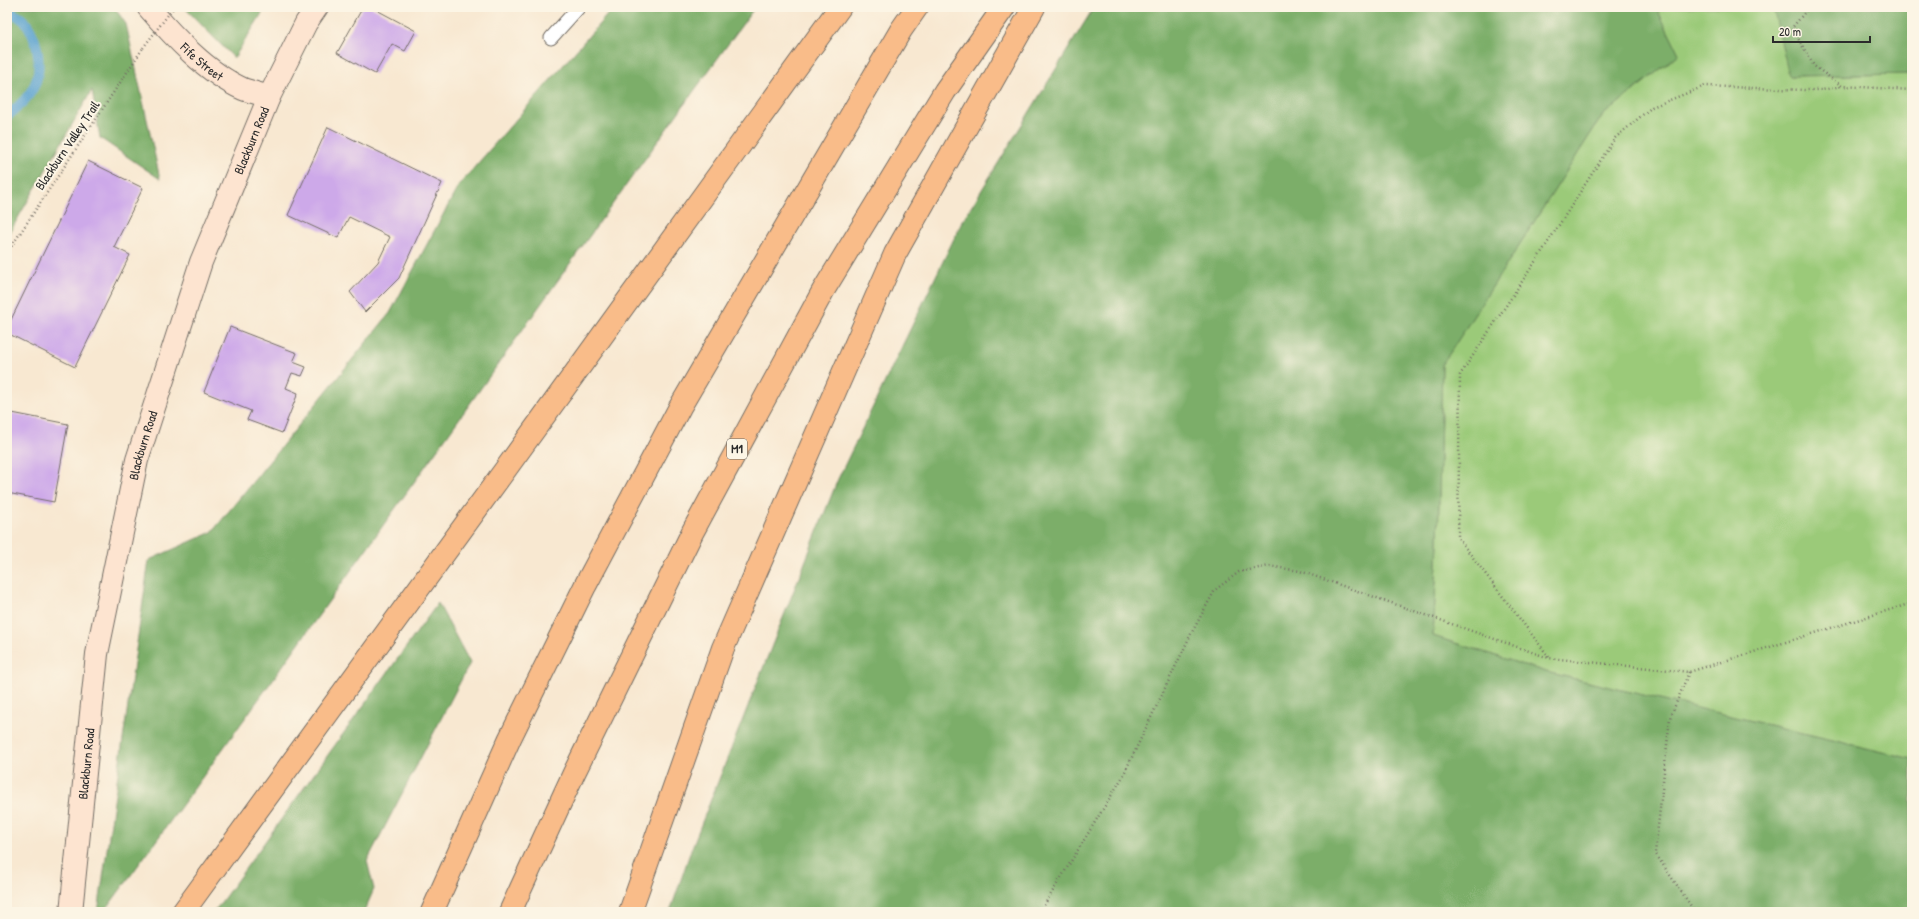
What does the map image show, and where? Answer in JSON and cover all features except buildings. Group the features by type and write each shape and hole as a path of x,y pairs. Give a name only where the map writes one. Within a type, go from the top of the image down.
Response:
{"highway":[{"path":"183,912 506,470 840,7"},
{"path":"432,912 513,731 585,586 677,414 901,30 917,7"},
{"name":"M1","path":"510,912 574,773 693,531 816,305 945,91 1004,7"},
{"path":"630,912 723,648 896,254 1034,7"}],"street":[{"name":"Fife Street","path":"148,7 174,37 206,66 242,88 269,97"},
{"name":"Blackburn Road","path":"70,912 97,654 137,460 201,262 269,97 306,23 317,7"}],"lane":[{"path":"551,38 579,7"}],"path":[{"name":"Blackburn Valley Trail","path":"7,253 143,48 174,7"},
{"path":"1809,7 1792,28 1814,66 1842,86"},
{"path":"1549,658 1458,538 1460,375 1615,138 1652,107 1705,86 1822,90 1842,86 1912,90"},
{"path":"1040,912 1122,778 1191,634 1215,590 1239,572 1269,566 1300,571 1549,658 1689,672 1912,603"},
{"path":"1689,672 1670,718 1655,853 1695,912"}],"green space":[{"path":"7,7 114,7 126,24 160,179 100,138 92,90 7,237"},
{"path":"184,7 266,7 234,58"},
{"path":"614,7 755,7 186,800 104,912 98,912 149,560 212,532 390,313 459,185"},
{"path":"1094,7 1656,7 1679,54 1602,116 1442,365 1438,544 1433,636 1546,672 1912,759 1912,912 670,912 691,850 838,479 962,222"},
{"path":"1656,7 1773,7 1790,76 1912,74 1912,759 1546,672 1433,636 1438,544 1442,365 1602,116 1679,54"},
{"path":"1773,7 1912,7 1912,74 1789,76"},
{"path":"438,603 470,663 367,861 374,889 364,912 214,912"}],"waterway":[{"path":"7,11 25,22 29,28 36,44 39,67 35,85 30,93 24,101 7,116"}]}
